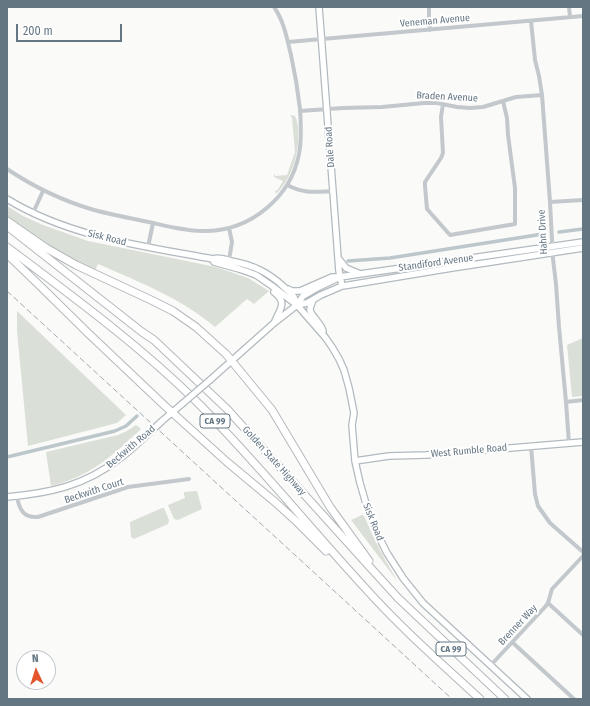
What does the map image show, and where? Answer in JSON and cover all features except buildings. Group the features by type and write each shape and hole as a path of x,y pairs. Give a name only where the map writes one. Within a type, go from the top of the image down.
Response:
{"highway":[{"path":"7,220 46,248 76,265 151,300 184,318 210,338 232,360 272,410 337,518 398,598"},
{"name":"Golden State Highway","path":"7,226 154,340 216,398 236,418 398,598 505,699"},
{"name":"Golden State Highway","path":"7,247 117,331 195,401 268,478 366,590 397,622 480,699"},
{"path":"7,254 88,334 172,412 227,462 297,522 319,543 364,592 397,622"}],"main road":[{"name":"Dale Road","path":"319,7 338,258 342,286"},
{"name":"Sisk Road","path":"7,199 33,213 87,234 213,259 229,260 256,267 272,277 294,296 297,305"},
{"name":"Standiford Avenue","path":"297,305 307,303 342,286 552,249 583,242"},
{"name":"Standiford Avenue","path":"162,421 274,323 297,305 303,296 340,277 552,249 583,248"},
{"path":"338,258 346,268 360,274"},
{"name":"Sisk Road","path":"213,259 214,262 239,269 264,281 297,305 324,335 344,370 349,388 354,413 352,425 355,461 358,479 366,505 380,539 397,570 423,603 527,699"},
{"path":"239,269 276,292 281,298 282,307 274,323"},
{"path":"284,287 292,291 300,291 332,277 340,277"},
{"path":"313,300 310,307 311,312 322,328 324,335"},
{"name":"Beckwith Road","path":"7,497 52,491 91,477 120,459 162,421"},
{"name":"West Rumble Road","path":"355,461 389,456 426,455 583,442"}],"street":[{"path":"7,169 44,191 73,203 109,214 188,230 215,231 229,228 245,222 262,212 276,200 287,185 295,170 300,153 300,111 296,83 286,34 278,12 274,7"},
{"path":"429,7 430,30"},
{"path":"569,7 570,17"},
{"name":"Veneman Avenue","path":"288,42 583,16"},
{"name":"Hahn Drive","path":"531,21 535,60 542,95 552,249 569,443"},
{"name":"Braden Avenue","path":"300,111 382,107 424,103 470,108 483,107 516,97 542,95"},
{"path":"443,104 441,117 443,153 425,182 425,186 427,209 450,235 515,224 515,188 507,118 503,101"},
{"path":"287,185 297,190 309,192 333,191"},
{"path":"33,213 44,191"},
{"path":"550,202 583,200"},
{"path":"148,247 153,223"},
{"path":"229,228 232,242 229,260"},
{"path":"566,402 583,400"},
{"path":"531,446 535,494 538,506 550,523 583,552"},
{"name":"Beckwith Court","path":"17,496 18,504 22,511 29,517 38,517 128,487 189,479"},
{"name":"Brenner Way","path":"490,666 546,607 552,589 583,556"},
{"path":"548,603 583,635"},
{"path":"512,642 574,699"}],"shaded area":[{"path":"290,115 295,116 297,120 298,145 291,172 287,180 276,194 275,190 277,191 283,181 274,177 274,174 275,176 287,175 295,152 292,118"},
{"path":"7,206 23,216 43,225 88,241 216,267 248,278 269,291 254,304 247,299 215,327 188,307 159,291 98,264 95,270 61,253 7,216"},
{"path":"17,311 126,415 117,423 28,446 17,331"},
{"path":"583,338 583,396 572,397 567,345"},
{"path":"136,425 141,429 100,464 78,477 51,486 46,452 118,435"},
{"path":"197,491 202,509 178,520 174,519 168,505 185,498 184,492"},
{"path":"164,508 169,520 168,524 134,539 131,537 130,522"},
{"path":"362,515 364,516 380,550 398,582 351,520"}],"waterway":[{"path":"559,232 583,229"},
{"path":"348,261 390,258 543,234"},
{"path":"7,457 115,431 126,426 137,416"}],"railway":[{"path":"7,291 452,699"}]}
